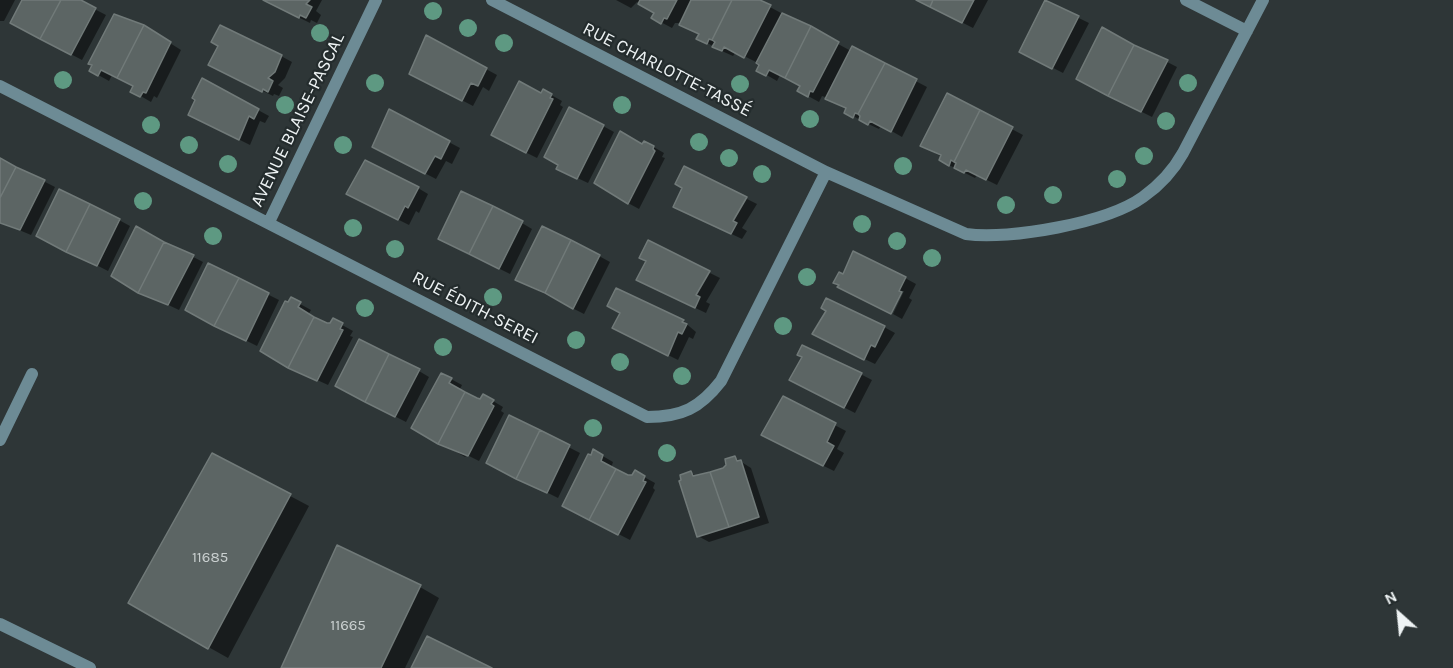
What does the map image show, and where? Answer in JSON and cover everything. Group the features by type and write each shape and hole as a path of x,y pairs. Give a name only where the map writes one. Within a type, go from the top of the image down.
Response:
{"street":[{"name":"AVENUE BLAISE-PASCAL","path":"269,222 376,0"},
{"name":"RUE CHARLOTTE-TASSÉ","path":"492,0 826,172 966,234 989,237 1050,229 1114,210 1141,199 1174,170 1263,0"},
{"path":"1186,0 1247,31"},
{"name":"RUE ÉDITH-SEREI","path":"0,86 647,417 668,417 687,411 707,399 721,381 826,172"},
{"path":"0,440 32,374"},
{"path":"0,624 90,668"}],"building":[{"path":"22,0 61,0 40,39 10,23"},
{"path":"61,0 81,0 96,8 71,55 40,39"},
{"path":"263,0 310,0 306,4 312,7 306,18 300,15 299,18"},
{"path":"640,0 677,0 667,19 664,18 661,24 651,18 654,13 638,4"},
{"path":"691,0 732,0 712,40 709,39 707,44 696,39 699,34 679,25"},
{"path":"732,0 760,0 771,5 744,58 724,47 722,51 712,47 715,42 712,40"},
{"path":"916,0 933,0 930,7"},
{"path":"933,0 974,0 962,23 930,7"},
{"path":"1045,0 1079,16 1052,69 1019,52"},
{"path":"782,13 811,26 785,78 769,70 766,76 756,71 759,65 756,63"},
{"path":"114,14 144,25 117,78 101,70 98,76 89,71 92,65 88,64"},
{"path":"144,25 171,42 146,93 143,92 140,97 130,92 133,86 117,78"},
{"path":"220,25 282,55 275,72 268,78 273,81 268,92 263,89 262,92 208,65 218,46 211,42"},
{"path":"811,26 839,42 813,92 810,91 808,97 797,91 800,86 785,78"},
{"path":"1102,27 1134,45 1108,96 1076,79"},
{"path":"426,35 487,68 478,86 471,83 462,101 409,74"},
{"path":"1134,45 1168,60 1141,112 1108,96"},
{"path":"852,46 885,63 858,114 855,113 853,118 844,113 846,108 825,99"},
{"path":"885,63 917,79 891,132 870,121 868,125 859,120 858,114"},
{"path":"202,78 259,109 254,119 249,116 239,140 188,115 195,100 192,98"},
{"path":"519,81 541,93 543,89 552,94 550,98 553,99 526,153 491,135"},
{"path":"947,93 980,110 954,162 951,160 949,166 939,160 941,155 920,146"},
{"path":"569,107 604,125 577,179 556,169 558,165 544,157"},
{"path":"389,109 450,141 441,159 435,156 425,174 372,147"},
{"path":"980,110 1013,127 986,180 966,170 964,173 954,168 956,163 954,162"},
{"path":"620,131 642,144 644,141 654,146 655,151 628,204 594,183"},
{"path":"0,158 16,167 0,198"},
{"path":"365,160 419,187 408,208 405,206 398,220 346,194"},
{"path":"684,166 747,197 733,221 737,223 731,234 673,207 682,188 675,184"},
{"path":"16,167 45,180 20,230 0,223 0,198"},
{"path":"59,189 90,204 66,252 36,236"},
{"path":"461,191 493,206 469,254 438,239"},
{"path":"90,204 120,219 97,266 66,252"},
{"path":"493,206 523,221 499,269 469,254"},
{"path":"136,226 164,242 138,293 111,276"},
{"path":"542,226 571,240 545,293 515,280"},
{"path":"571,240 600,255 573,309 545,293"},
{"path":"648,240 710,271 696,295 700,297 695,308 636,280 646,261 639,258"},
{"path":"164,242 194,255 168,305 138,293"},
{"path":"853,251 906,277 899,291 902,292 891,314 833,283 839,272 843,274"},
{"path":"208,263 239,278 214,326 185,310"},
{"path":"239,278 269,293 246,341 214,326"},
{"path":"616,288 684,320 682,322 687,324 682,334 678,332 668,356 612,328 620,313 607,306"},
{"path":"291,297 301,302 298,307 314,317 288,368 260,351 285,301 288,302"},
{"path":"826,298 885,326 875,347 871,345 864,360 812,334 826,311 821,308"},
{"path":"314,317 327,323 330,323 333,318 343,323 340,329 343,330 317,381 288,368"},
{"path":"359,339 389,354 365,402 335,386"},
{"path":"802,345 862,373 844,408 789,380 802,357 797,355"},
{"path":"389,354 420,369 395,417 365,402"},
{"path":"441,373 452,378 449,383 465,392 438,444 411,428"},
{"path":"465,392 480,399 483,394 494,400 491,404 494,406 468,456 438,444"},
{"path":"783,396 836,423 827,442 834,446 823,466 761,435"},
{"path":"509,415 540,430 516,479 486,463"},
{"path":"540,430 570,445 547,493 516,479"},
{"path":"593,449 603,455 601,461 616,469 589,520 562,506 588,454 591,455"},
{"path":"212,453 291,494 208,649 128,603"},
{"path":"735,456 737,461 741,460 759,517 729,527 710,472 723,468 726,465 725,459"},
{"path":"616,469 628,475 632,475 635,470 645,476 643,481 646,482 618,535 589,520"},
{"path":"691,471 693,476 710,472 729,527 697,537 679,481 681,480 680,475"},
{"path":"337,545 421,585 381,668 281,668"},
{"path":"427,636 492,668 411,668"}]}
